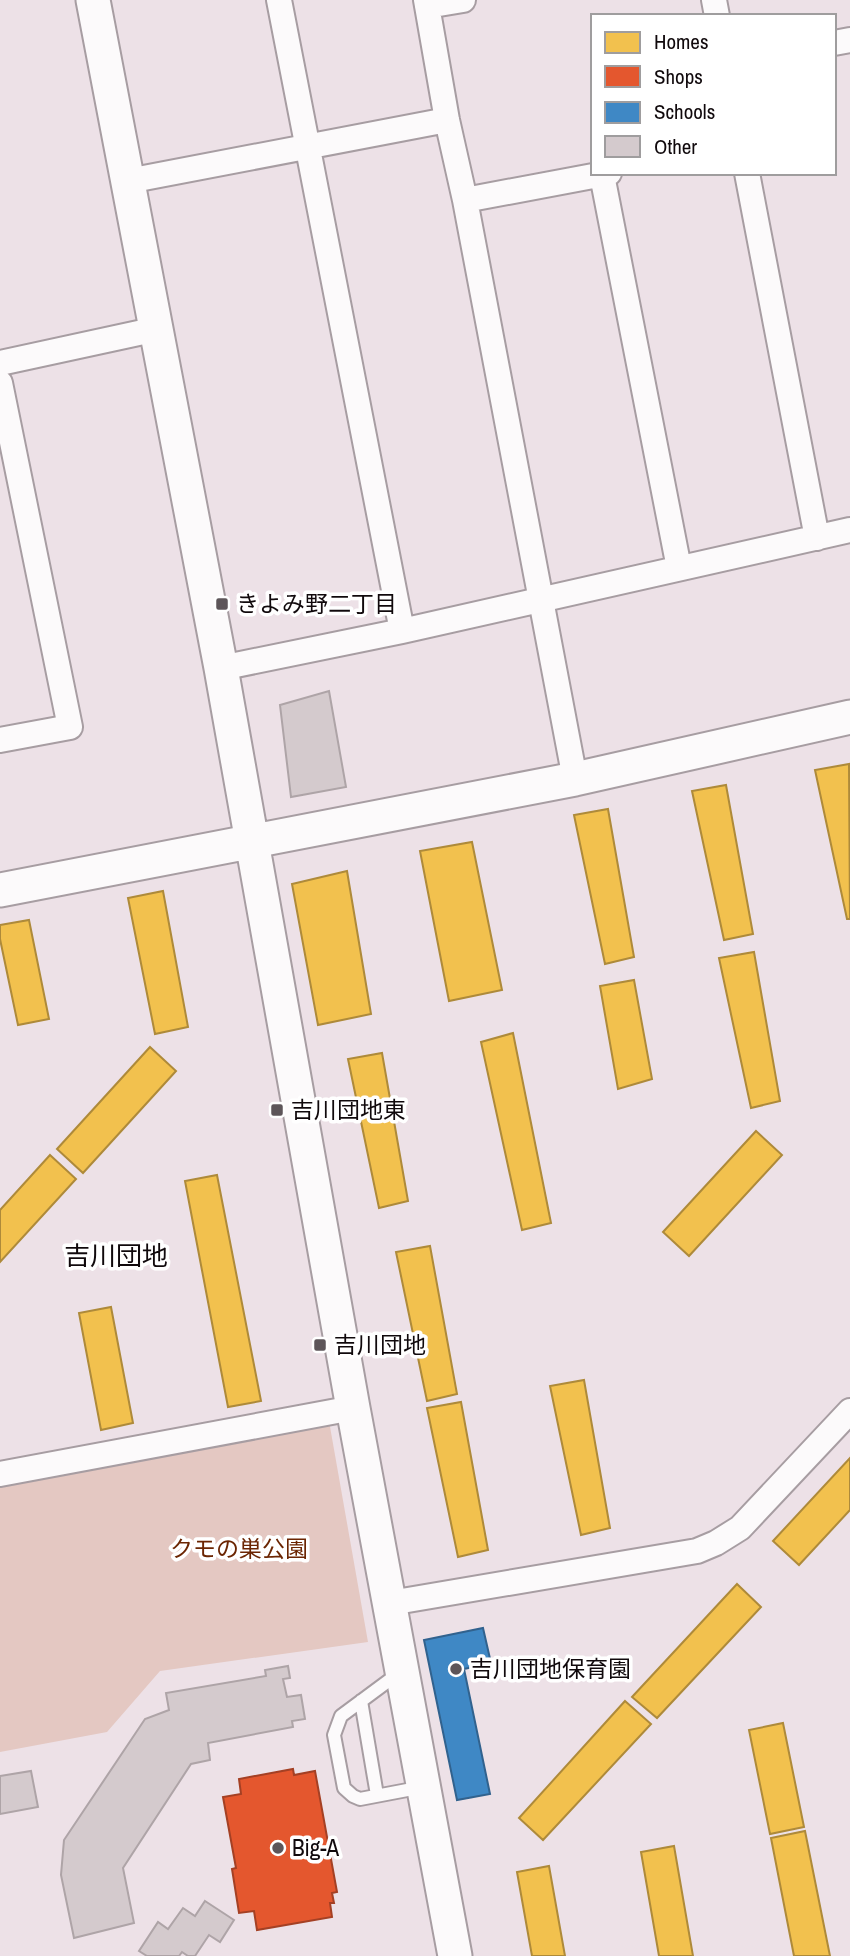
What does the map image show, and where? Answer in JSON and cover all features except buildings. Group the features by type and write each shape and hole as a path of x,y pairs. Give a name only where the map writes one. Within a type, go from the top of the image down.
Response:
{"street":[{"path":"93,0 220,668 455,1956"},
{"path":"279,0 402,631"},
{"path":"463,0 427,3 447,120 465,200 575,779"},
{"path":"128,181 447,120"},
{"path":"465,200 600,175"},
{"path":"605,175 679,568"},
{"path":"747,175 817,537"},
{"path":"0,363 157,329"},
{"path":"0,383 70,727 0,740"},
{"path":"220,668 402,631 850,530"},
{"path":"0,890 575,779 850,717"},
{"path":"0,1474 353,1408"},
{"path":"390,1604 697,1551 740,1528 850,1411"}],"lane":[{"path":"402,1670 341,1716 334,1735 344,1788 353,1796 360,1799 423,1787"},
{"path":"361,1701 377,1796"}],"green space":[{"name":"クモの巣公園","path":"329,1421 368,1642 160,1671 107,1732 0,1752 0,1482"}],"place":[{"name":"きよみ野二丁目","path":"222,604"},
{"name":"吉川団地東","path":"277,1110"},
{"name":"吉川団地","path":"320,1345"},
{"name":"吉川団地保育園","path":"456,1669"},
{"name":"Big-A","path":"278,1848"}],"district":[{"name":"吉川団地","path":"116,1256"}]}
